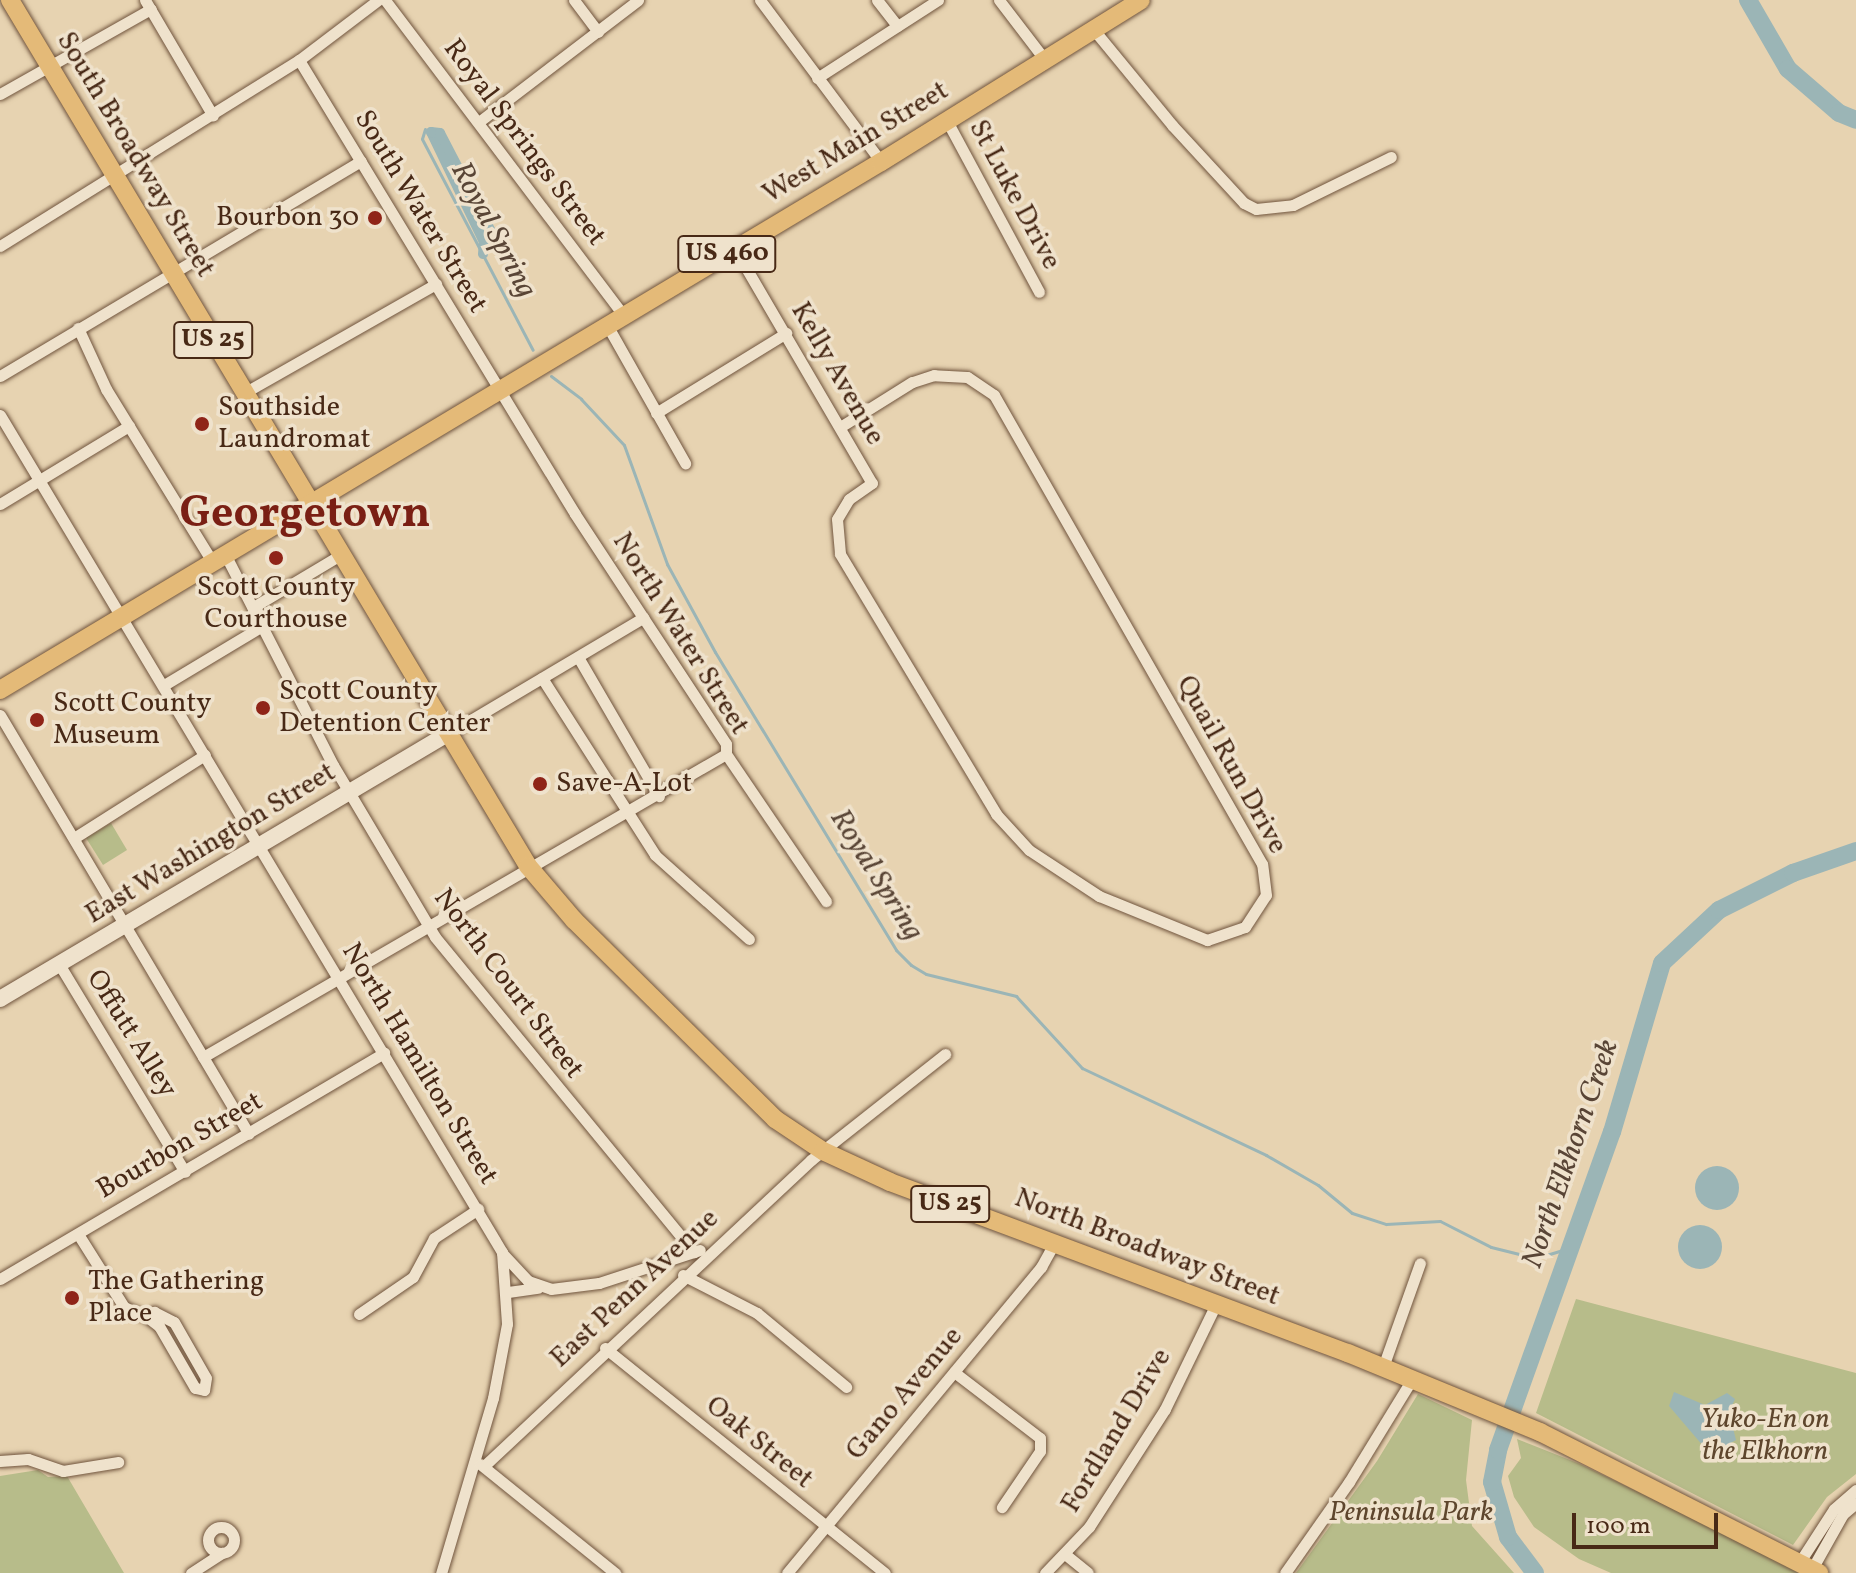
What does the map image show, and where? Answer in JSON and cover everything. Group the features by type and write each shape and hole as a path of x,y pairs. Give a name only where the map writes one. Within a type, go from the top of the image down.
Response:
{"main road":[{"name":"South Broadway Street","path":"10,0 311,503"},
{"name":"West Main Street","path":"311,503 881,162 1141,0"},
{"name":"US 25","path":"311,503 449,733"},
{"name":"US 460","path":"0,690 311,503"},
{"name":"North Broadway Street","path":"449,733 531,870 574,920 760,1105 823,1151 890,1182 1383,1367 1540,1432 1810,1569"}],"street":[{"path":"0,246 213,116 299,60 378,0"},
{"name":"Royal Springs Street","path":"385,0 480,121 615,320 656,413 685,463"},
{"path":"574,0 598,32"},
{"path":"480,121 638,0"},
{"path":"760,0 881,162"},
{"path":"877,0 897,26"},
{"path":"817,78 938,0"},
{"path":"999,0 1045,60"},
{"path":"0,94 148,5 213,116"},
{"path":"1094,30 1172,125 1244,203 1256,209 1293,205 1391,157"},
{"name":"South Water Street","path":"299,60 499,389"},
{"name":"St Luke Drive","path":"947,121 1039,292"},
{"path":"0,376 361,161"},
{"name":"Kelly Avenue","path":"735,249 872,483"},
{"path":"244,393 436,284"},
{"name":"North Court Street","path":"78,328 129,426 219,560 255,606 259,628 349,792 430,927 513,1038 694,1252"},
{"path":"656,413 786,333"},
{"name":"Quail Run Drive","path":"840,427 912,382 934,375 967,377 994,395 1262,864 1266,895 1245,927 1207,940 1099,896 1029,850 996,814 840,554 837,519 849,499 872,483"},
{"name":"North Water Street","path":"499,389 726,744 726,754 826,901"},
{"name":"North Hamilton Street","path":"0,415 502,1252 508,1292 493,1398 480,1464 441,1573"},
{"path":"0,504 40,482 47,472 129,426"},
{"path":"255,606 342,554"},
{"path":"449,733 643,618"},
{"path":"164,685 259,628"},
{"path":"578,657 659,796"},
{"path":"542,678 655,855 749,939"},
{"path":"0,715 249,1134"},
{"name":"East Washington Street","path":"0,999 449,733"},
{"path":"203,1057 628,814 726,754"},
{"path":"74,838 205,755"},
{"name":"Offutt Alley","path":"59,964 185,1172"},
{"name":"Bourbon Street","path":"0,1279 384,1053"},
{"name":"East Penn Avenue","path":"480,1464 683,1275 823,1151 945,1054"},
{"path":"359,1314 413,1277 434,1238 478,1209"},
{"path":"78,1234 124,1307 159,1326 195,1388 204,1390 206,1378 174,1322 162,1312 147,1317"},
{"name":"Gano Avenue","path":"787,1573 1041,1267 1055,1242"},
{"path":"508,1292 599,1283 713,1248"},
{"path":"502,1252 538,1288"},
{"path":"1383,1367 1420,1263"},
{"path":"683,1275 757,1313 846,1387"},
{"name":"Fordland Drive","path":"1045,1573 1066,1555 1165,1409 1216,1304"},
{"name":"Oak Street","path":"605,1348 885,1573"},
{"path":"954,1372 1040,1438 1040,1451 1002,1507"},
{"path":"1285,1573 1349,1482 1412,1379"},
{"path":"0,1461 28,1459 63,1471 118,1462"},
{"path":"480,1464 615,1573"},
{"path":"1810,1569 1834,1509 1856,1490"},
{"path":"1810,1569 1843,1514 1856,1503"},
{"path":"191,1573 222,1553"},
{"path":"1066,1555 1088,1573"}],"green space":[{"path":"111,823 127,850 103,865 86,838"},
{"name":"Yuko-En on the Elkhorn","path":"1576,1299 1856,1373 1856,1474 1827,1497 1793,1545 1536,1413"},
{"name":"Peninsula Park","path":"1418,1394 1472,1420 1466,1480 1472,1526 1514,1573 1296,1573 1377,1461"},
{"path":"1517,1439 1580,1464 1806,1573 1611,1573 1579,1559 1534,1527 1514,1497 1508,1476 1521,1458"},
{"path":"38,1470 48,1477 67,1476 124,1573 0,1573 0,1476"}],"water":[{"path":"1717,1166 1732,1173 1739,1188 1732,1203 1717,1210 1702,1203 1695,1188 1702,1173"},
{"path":"1700,1225 1715,1232 1722,1247 1715,1262 1700,1269 1685,1262 1678,1247 1685,1232"},
{"path":"1674,1392 1705,1405 1727,1393 1735,1399 1729,1412 1736,1440 1710,1454 1669,1406"}],"waterway":[{"name":"North Elkhorn Creek","path":"1748,0 1788,69 1839,113 1856,120"},
{"name":"Royal Spring","path":"425,129 422,139 533,350"},
{"path":"483,254 484,242 431,132 440,133 497,243"},
{"name":"Royal Spring","path":"551,376 581,399 624,445 667,564 715,652 896,950 911,965 926,974 1016,996 1082,1068 1266,1155 1318,1185 1352,1213 1386,1224 1440,1221 1491,1247 1522,1255 1543,1256 1572,1247"},
{"name":"North Elkhorn Creek","path":"1535,1573 1508,1537 1492,1482 1498,1450 1612,1132 1662,963 1719,910 1793,873 1856,851"}],"place":[{"name":"Bourbon 30","path":"375,218"},
{"name":"Southside Laundromat","path":"202,424"},
{"name":"Scott County Courthouse","path":"276,558"},
{"name":"Scott County Detention Center","path":"263,708"},
{"name":"Scott County Museum","path":"37,720"},
{"name":"Save-A-Lot","path":"540,784"},
{"name":"The Gathering Place","path":"72,1298"}],"district":[{"name":"Georgetown","path":"305,515"}]}
